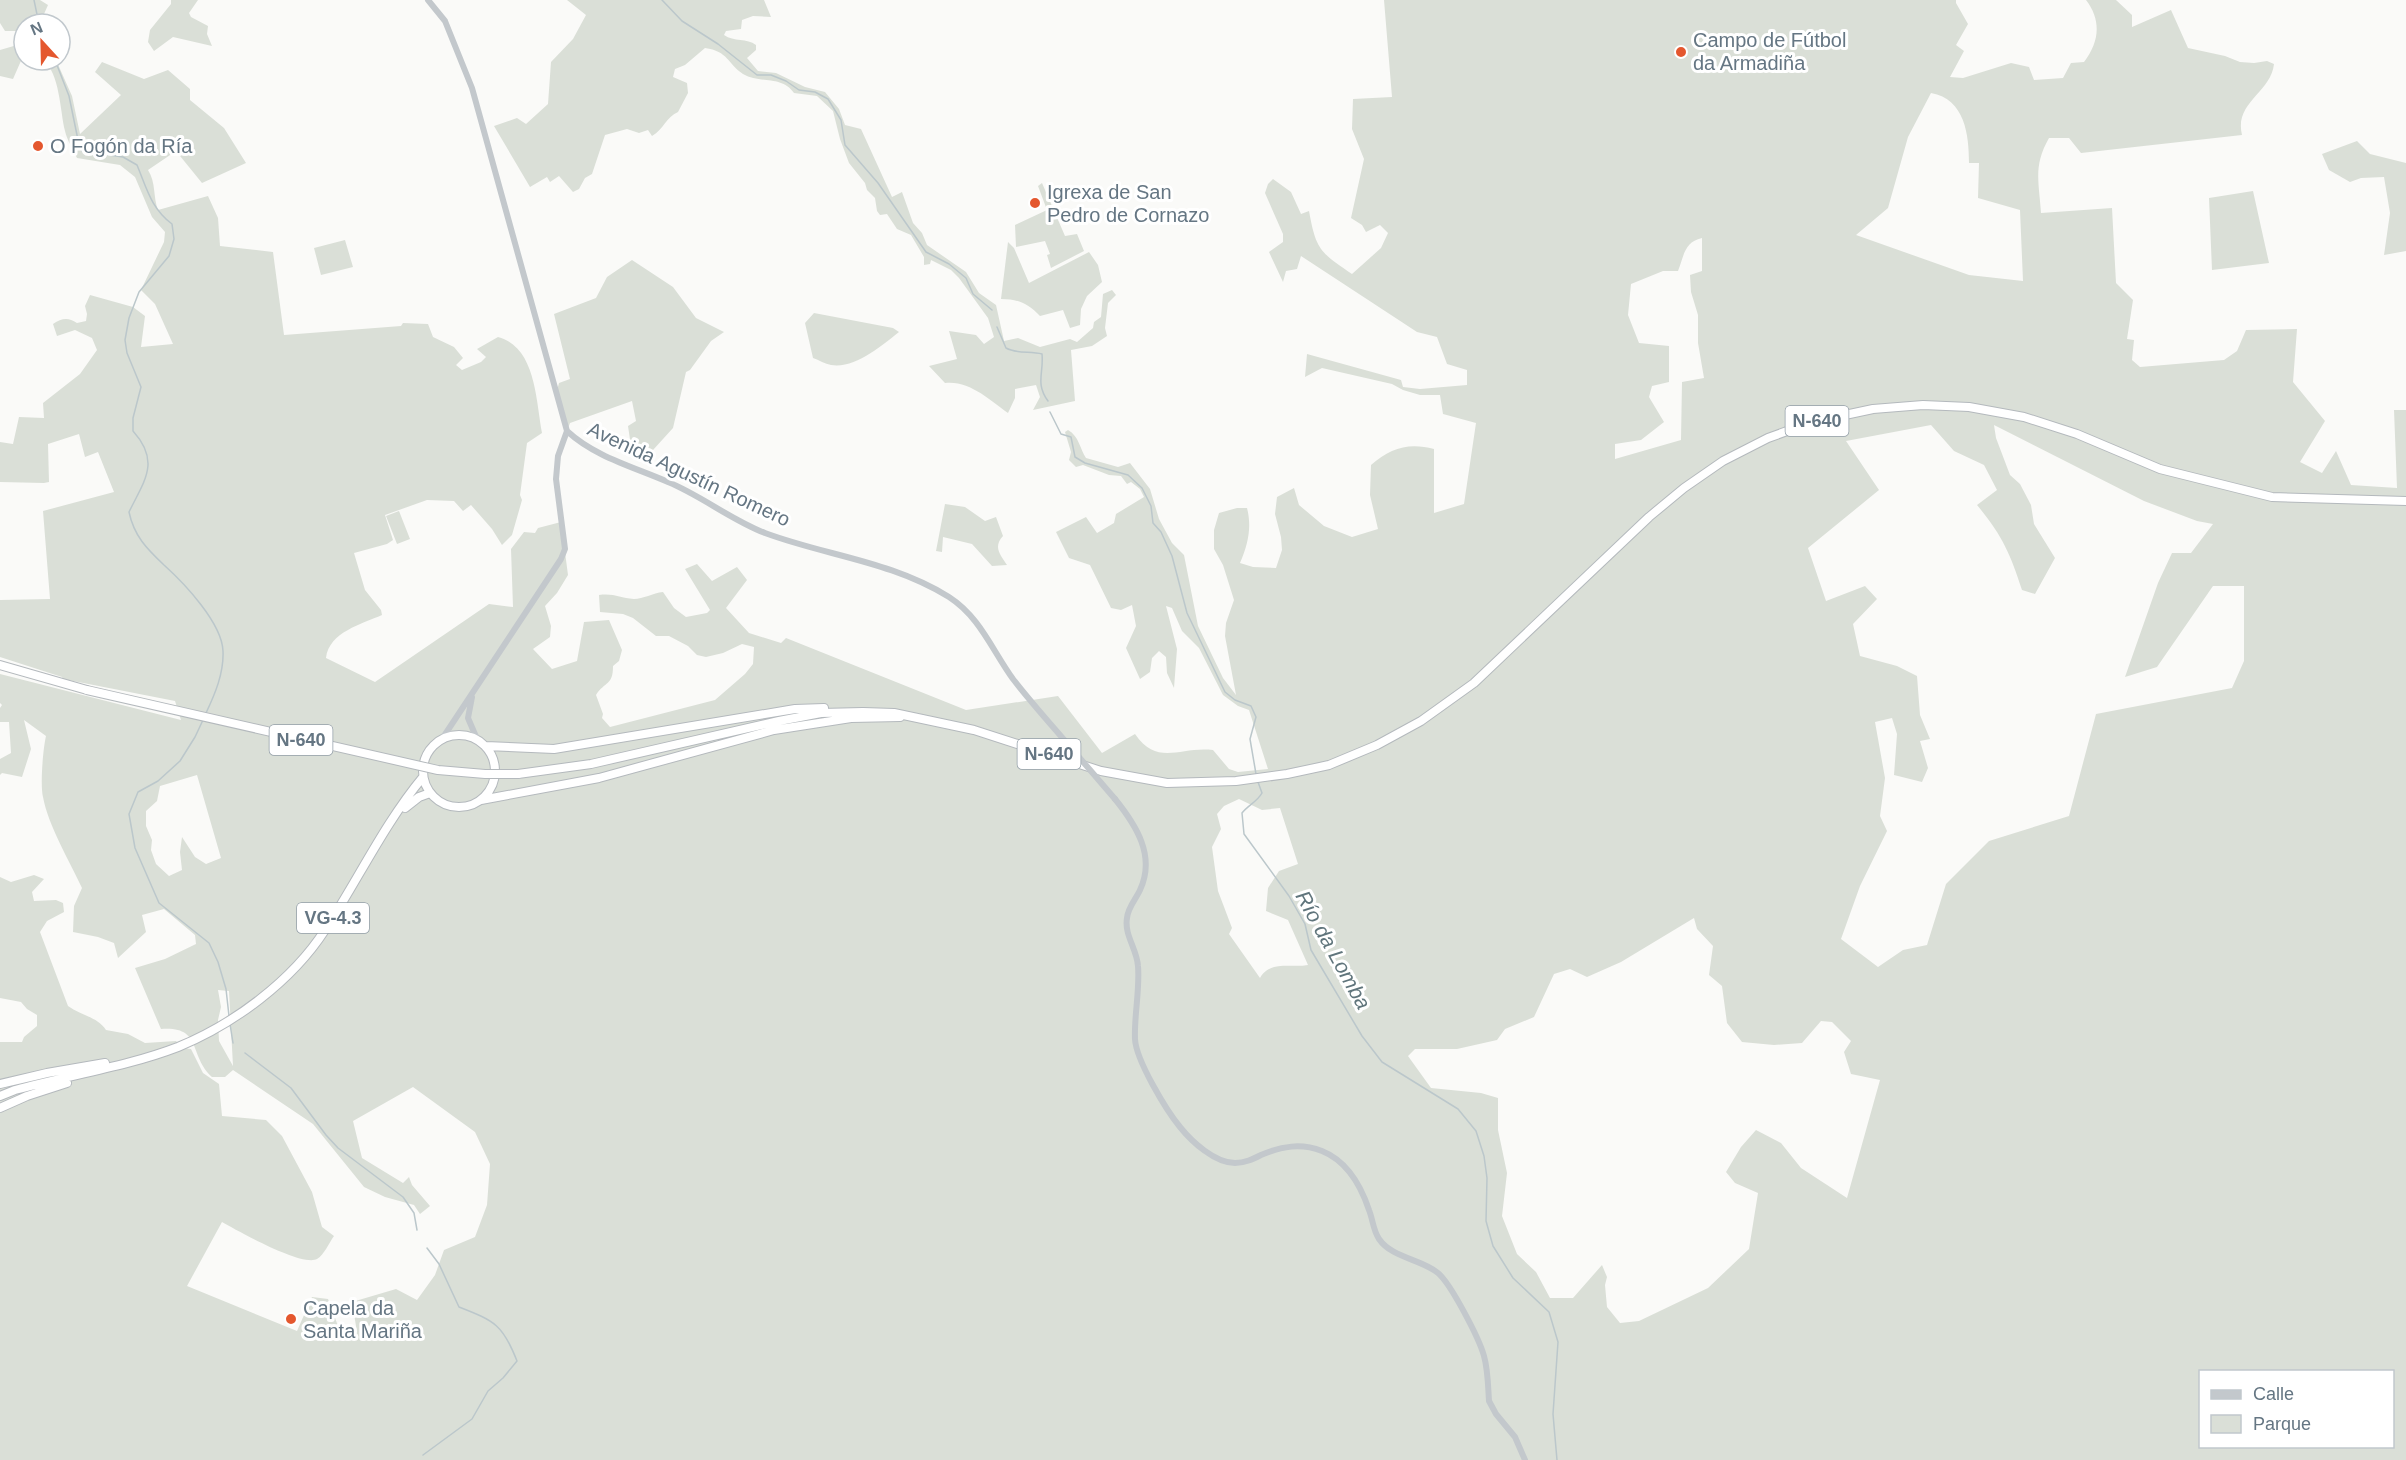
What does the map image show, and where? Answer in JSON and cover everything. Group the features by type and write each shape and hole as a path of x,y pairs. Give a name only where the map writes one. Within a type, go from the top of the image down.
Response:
{"highway":[{"name":"N-640","path":"0,665 87,690 438,770 518,774 591,764 821,713 894,713 974,730 1101,771 1167,783 1236,781 1329,765 1377,746 1420,722 1474,683 1649,517 1684,488 1723,461 1768,438 1812,422 1873,409 1923,405 1970,407 2024,417 2077,434 2160,469 2272,497 2406,501"},
{"path":"486,746 554,750 795,709 867,707 901,710 909,716"},
{"path":"481,800 491,787 495,770 492,756 486,746 477,739 461,735 442,739 424,760 423,777 430,793 442,803 455,807 599,778 774,730 851,718 909,716"},
{"name":"VG-4.3","path":"0,1096 36,1084 144,1058 178,1047 209,1032 261,998 294,968 324,932 388,826 423,777"},
{"name":"VG-4.3","path":"388,826 414,800 430,793"},
{"path":"0,1084 47,1073 144,1058"},
{"path":"0,1108 57,1085 119,1069 144,1058"}],"street":[{"name":"Avenida Agustín Romero","path":"428,0 445,21 472,88 567,431 587,448 694,492 729,515 763,532 895,570 948,596 976,620 1014,680 1131,818 1142,840 1146,858 1146,874 1127,918 1128,935 1138,967 1135,1040 1138,1054 1177,1124 1193,1142 1210,1155 1234,1163 1248,1161 1285,1146 1305,1146 1324,1152 1341,1163 1356,1180 1369,1210 1374,1232 1384,1246 1438,1273 1457,1300 1484,1355 1489,1401 1515,1437 1525,1460"},
{"path":"442,739 561,559 565,549 556,479 558,456 567,431"},
{"path":"477,739 468,718 470,701 478,685"}],"green space":[{"path":"0,0 40,0 48,5 45,12 12,12 12,31 5,31 0,23"},
{"path":"171,0 198,0 189,13 191,17 208,26 207,34 212,46 173,37 154,51 148,42 150,30 171,4"},
{"path":"567,0 764,0 771,17 753,16 742,20 741,29 726,31 724,35 756,45 756,50 747,58 758,71 776,73 805,87 825,92 839,109 845,125 861,129 892,197 902,192 913,223 922,233 927,245 966,272 979,293 996,305 1004,341 1018,338 1040,347 1070,339 1077,342 1093,328 1094,322 1101,317 1103,294 1112,290 1116,295 1108,303 1105,328 1107,336 1092,346 1071,350 1075,401 1033,410 1040,397 1036,385 1015,389 1015,398 1008,413 971,388 945,383 929,366 957,359 949,331 976,335 984,344 994,337 988,318 951,270 931,260 930,264 924,265 924,257 911,235 897,229 887,214 880,215 877,211 875,198 849,163 833,111 817,96 794,93 783,84 743,74 719,52 705,48 685,65 675,69 673,77 687,83 688,93 678,112 652,136 648,130 639,133 627,129 605,135 592,174 585,178 579,189 573,192 559,176 550,182 547,177 530,187 494,126 517,118 526,124 548,104 551,62 573,39 586,15"},
{"path":"1384,0 1956,0 1968,24 1956,45 1964,51 1950,77 1963,78 2011,63 2029,67 2034,80 2063,78 2071,63 2084,62 2093,47 2097,31 2095,16 2086,0 2116,0 2132,15 2132,27 2171,10 2188,48 2225,56 2240,62 2267,61 2274,64 2267,83 2243,114 2242,135 2081,153 2069,138 2049,138 2041,157 2038,183 2041,213 2112,208 2116,283 2133,300 2127,339 2134,340 2132,360 2140,367 2224,360 2237,351 2246,330 2297,329 2293,382 2325,421 2300,462 2322,473 2336,451 2351,485 2397,488 2394,410 2406,410 2406,1460 0,1460 0,1042 22,1042 24,1037 37,1026 37,1015 21,1002 0,998 0,877 11,882 34,875 44,879 32,892 34,901 56,900 63,903 64,912 47,921 40,932 68,1006 94,1019 106,1030 128,1034 145,1043 176,1041 182,1048 191,1049 203,1073 219,1084 222,1116 266,1120 282,1136 312,1192 322,1227 334,1236 320,1257 309,1260 270,1247 222,1222 187,1286 297,1331 312,1297 328,1299 338,1326 347,1337 357,1332 352,1302 396,1289 417,1300 435,1275 444,1250 475,1237 487,1205 490,1164 475,1132 413,1087 353,1121 362,1158 403,1183 409,1177 412,1185 430,1206 420,1214 414,1205 385,1197 364,1187 313,1124 233,1070 225,1077 212,1077 200,1060 189,1037 174,1029 161,1029 135,968 165,959 196,944 195,935 164,909 142,915 146,932 118,958 114,943 73,932 74,906 82,888 54,831 43,797 42,767 46,736 24,720 31,749 22,777 2,773 0,775 0,759 11,753 9,722 0,722 2,705 0,703 0,674 181,720 175,701 63,679 0,657 0,600 50,599 43,511 114,492 98,452 85,457 79,434 48,444 49,482 0,482 0,442 13,444 19,417 44,418 43,403 80,374 97,350 92,338 75,330 57,336 53,324 65,319 77,323 86,321 85,306 90,295 133,307 145,316 141,347 173,344 155,304 141,290 164,242 165,232 152,217 135,177 120,165 77,158 66,134 59,93 52,72 61,72 72,96 80,134 121,95 95,72 102,62 144,79 168,70 190,89 190,100 224,128 246,163 202,183 176,151 148,170 158,210 208,196 218,218 220,246 273,252 284,335 401,326 403,323 428,324 433,337 454,347 463,358 456,365 462,370 481,362 486,357 477,349 498,337 511,343 527,363 535,391 542,433 527,443 520,495 522,500 512,535 502,545 492,529 471,505 463,511 454,501 427,500 385,515 393,540 387,544 354,553 365,590 381,610 382,615 340,635 328,649 326,658 375,682 489,604 513,607 511,549 524,532 535,533 538,528 561,522 568,575 557,593 545,606 551,626 550,637 533,649 552,669 577,661 584,622 609,620 622,650 619,661 613,666 612,677 596,695 603,714 602,718 610,727 715,700 753,664 754,647 742,644 723,653 706,657 697,655 688,646 669,636 656,636 633,618 623,614 600,612 599,595 634,599 663,592 674,608 686,617 707,613 710,610 685,569 697,564 712,581 737,567 747,580 726,608 749,633 781,643 786,638 966,710 1058,696 1102,753 1135,734 1152,750 1161,753 1213,750 1229,769 1238,772 1268,769 1249,710 1238,706 1223,695 1199,648 1182,631 1172,608 1166,606 1177,649 1174,688 1167,673 1166,657 1159,651 1152,658 1150,672 1140,679 1126,648 1136,626 1132,605 1121,610 1111,608 1090,565 1069,558 1056,532 1086,517 1097,533 1114,523 1116,514 1144,497 1140,489 1131,482 1127,484 1121,476 1109,475 1083,465 1076,467 1069,460 1071,452 1065,432 1068,430 1075,436 1086,458 1118,467 1130,463 1150,489 1159,519 1172,543 1184,555 1198,626 1223,678 1236,695 1225,636 1226,623 1234,600 1223,565 1214,549 1214,530 1219,513 1247,508 1248,536 1240,563 1253,567 1276,568 1282,550 1275,514 1277,497 1294,488 1299,505 1324,526 1352,537 1378,529 1370,495 1371,465 1385,454 1400,448 1416,446 1434,449 1434,513 1464,504 1476,423 1443,414 1440,395 1420,395 1392,384 1322,368 1305,377 1307,354 1401,380 1403,387 1420,389 1467,385 1467,370 1447,364 1437,337 1417,332 1301,256 1297,269 1286,271 1283,282 1269,252 1283,242 1283,234 1265,193 1268,184 1273,179 1291,192 1301,214 1309,211 1314,234 1321,249 1352,274 1381,248 1388,233 1380,225 1366,232 1362,225 1351,218 1364,159 1352,129 1353,99 1392,97","holes":["1931,93 1951,103 1963,120 1968,141 1969,163 1979,163 1978,198 2020,210 2023,281 1969,275 1856,235 1888,208 1908,137","1702,238 1702,271 1690,275 1691,292 1698,315 1698,343 1704,378 1682,382 1681,440 1615,459 1615,444 1641,440 1664,422 1649,397 1652,386 1669,382 1669,346 1639,343 1628,315 1631,284 1663,271 1678,271 1688,246","1931,425 1954,451 1984,465 1997,490 1977,505 2004,545 2022,590 2035,594 2055,558 2034,524 2031,505 2020,484 2010,475 1996,438 1994,425 2144,501 2197,521 2213,524 2191,553 2172,553 2158,583 2125,677 2157,667 2213,586 2244,586 2244,661 2232,688 2096,714 2069,816 1989,841 1946,884 1927,945 1903,950 1878,967 1841,939 1860,886 1887,831 1880,816 1885,778 1875,722 1892,718 1897,734 1894,775 1922,782 1928,768 1920,741 1930,739 1920,715 1917,676 1897,666 1860,656 1853,624 1877,599 1865,586 1826,601 1808,548 1879,490 1846,441","197,775 221,858 206,864 195,857 182,837 180,852 182,870 169,876 156,864 151,850 152,840 146,826 146,811 157,801 160,786","1239,799 1262,810 1280,808 1298,864 1279,871 1268,888 1266,911 1288,920 1308,965 1275,967 1264,972 1260,978 1229,934 1232,928 1218,891 1212,847 1221,829 1217,814 1224,806","1694,918 1697,929 1713,946 1709,975 1722,986 1727,1023 1742,1042 1774,1045 1802,1043 1821,1021 1832,1022 1851,1041 1844,1052 1851,1074 1880,1080 1847,1198 1801,1168 1781,1143 1756,1130 1741,1147 1726,1172 1735,1183 1758,1193 1749,1249 1708,1288 1639,1321 1620,1323 1607,1307 1605,1285 1607,1277 1602,1265 1573,1298 1550,1298 1536,1272 1517,1254 1502,1216 1507,1173 1498,1130 1498,1098 1481,1093 1431,1088 1408,1056 1415,1049 1457,1049 1497,1040 1505,1029 1534,1017 1554,974 1570,969 1587,977 1621,962","218,990 229,991 233,1066 219,1041 218,1020 221,1007"]},
{"path":"12,46 12,72 16,72 13,79 0,76 0,50"},
{"path":"2357,141 2370,154 2406,163 2406,251 2384,255 2390,213 2384,177 2361,178 2350,182 2329,170 2322,154"},
{"path":"1042,183 1065,236 1077,234 1084,251 1051,268 1047,255 1050,254 1045,241 1016,247 1015,225 1047,210 1038,186"},
{"path":"2253,191 2269,263 2212,270 2209,198"},
{"path":"345,240 353,267 321,275 314,248"},
{"path":"1008,242 1014,248 1029,283 1089,252 1098,265 1102,282 1087,296 1081,309 1080,325 1070,328 1063,310 1040,316 1023,303 1001,299"},
{"path":"632,260 673,287 696,318 724,332 711,341 690,370 686,372 673,428 653,450 632,453 628,426 636,421 632,401 570,423 567,431 556,394 559,383 570,379 554,314 596,298 607,277"},
{"path":"814,313 893,328 899,332 876,350 849,364 826,364 813,358 805,323"},
{"path":"945,504 965,507 985,521 996,517 1003,536 998,547 1007,565 992,566 972,544 943,537 942,552 936,551"},
{"path":"399,511 410,539 397,544 386,516"}],"waterway":[{"path":"34,0 36,12"},
{"name":"Río da Lomba","path":"662,0 682,21 718,44 757,75 771,75 799,90 815,92 828,99 841,120 845,145 878,183 926,252 949,264 966,278 973,294 992,310"},
{"path":"60,72 69,96 82,151 123,157 137,165 154,205 172,224 174,239 169,256 139,292 129,318 125,340 127,353 141,387 133,418 133,431 146,452 148,462 144,481 129,512 134,528 142,541 201,604 221,640 223,659 220,675 206,713"},
{"name":"Río da Lomba","path":"997,327 1006,348 1042,354 1041,383 1048,401"},
{"name":"Río da Lomba","path":"1050,412 1061,434 1071,437 1075,457 1085,463 1128,475 1142,488 1151,506 1153,523 1161,532 1172,556 1187,613 1225,692 1235,700 1251,706 1256,717 1250,739 1256,774"},
{"path":"203,720 180,761 158,781 138,792 129,814 135,848 159,903 209,943 218,962 226,989 229,1016"},
{"name":"Río da Lomba","path":"1258,782 1262,793 1242,813 1244,834 1289,896 1305,924 1311,950 1362,1036 1382,1062 1458,1109 1476,1131 1484,1156 1487,1178 1486,1221 1493,1246 1513,1278 1549,1312 1558,1342 1553,1414 1557,1460"},
{"path":"230,1024 233,1043"},
{"path":"245,1053 291,1088 338,1148 403,1197 414,1213 417,1230"},
{"path":"423,1455 472,1419 488,1391 517,1361 507,1339 496,1326 481,1316 459,1307 439,1264 427,1248"}],"place":[{"name":"Campo de Fútbol da Armadiña","path":"1681,52"},
{"name":"O Fogón da Ría","path":"38,146"},
{"name":"Igrexa de San Pedro de Cornazo","path":"1035,203"},
{"name":"Capela da Santa Mariña","path":"291,1319"}]}
